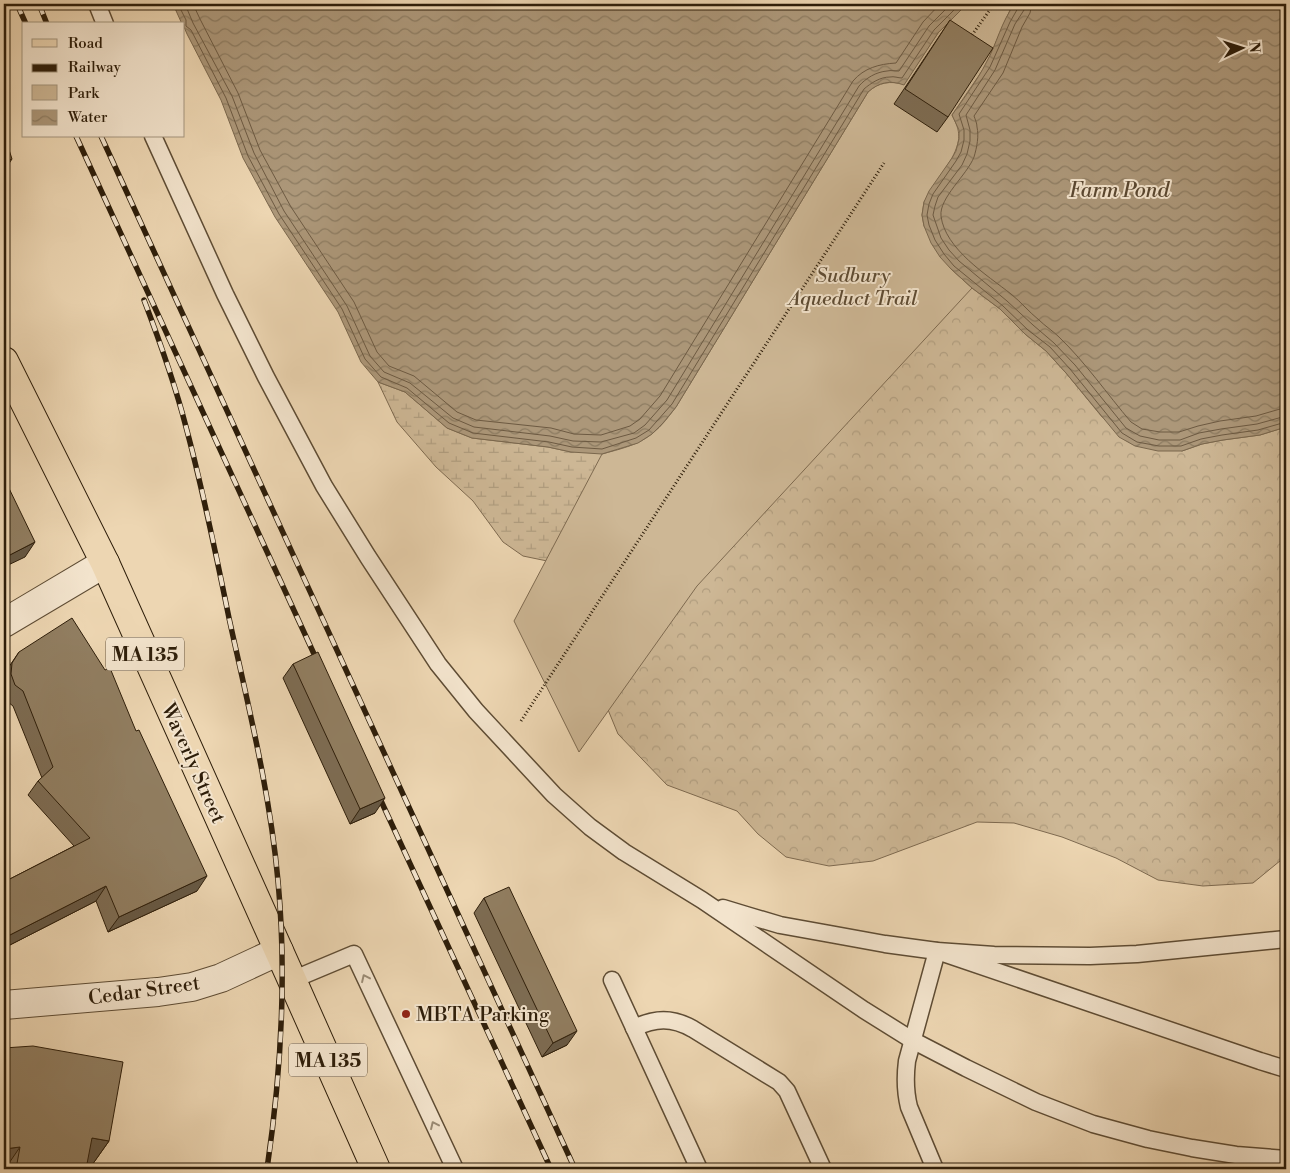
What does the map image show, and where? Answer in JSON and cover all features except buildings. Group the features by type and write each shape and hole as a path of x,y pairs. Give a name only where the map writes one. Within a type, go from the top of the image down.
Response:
{"main road":[{"name":"Waverly Street","path":"4,361 105,563 376,1169"}],"street":[{"path":"4,623 105,563"},
{"name":"Cedar Street","path":"4,1005 158,992 192,987 221,978 279,951"}],"lane":[{"path":"97,4 104,22"},
{"path":"154,138 225,294 266,378 324,486 438,664 506,745 554,795 590,827 624,852 702,900 864,1010 912,1040 1036,1102 1093,1124 1148,1139 1236,1155 1286,1159"},
{"path":"702,900 746,916 780,924 885,944 994,956 1138,954 1286,939"},
{"path":"935,1169 909,1107 906,1096 905,1076 912,1040 937,951"},
{"path":"937,951 1286,1069"},
{"path":"292,980 354,954 455,1169"},
{"path":"612,980 699,1169"},
{"path":"634,1028 658,1020 680,1022 779,1082 787,1091 822,1169"}],"path":[{"path":"972,35 994,4"},
{"path":"506,745 884,164"}],"green space":[{"name":"Sudbury Aqueduct Trail","path":"967,4 1015,4 1010,10 986,65 952,115 959,136 957,146 952,158 924,202 922,215 924,226 951,269 972,288 697,586 579,752 514,621 602,454 642,441 668,417 676,407 868,92 876,86 885,83 904,84 938,33"},
{"path":"951,269 1000,309 1025,334 1046,351 1102,417 1182,451 1202,444 1260,435 1286,427 1286,856 1253,883 1203,886 1158,880 1116,858 1062,837 1014,823 977,822 873,861 829,866 786,857 758,834 737,811 667,785 618,734 604,700"},
{"path":"378,382 405,392 447,428 472,438 548,447 571,452 623,448 552,562 523,556 503,542 473,501 436,467 397,422"}],"water":[{"path":"173,4 967,4 938,33 904,85 885,83 876,86 868,92 676,407 652,434 638,443 602,454 571,452 548,447 472,438 447,428 405,392 378,382 361,362 338,312 275,217 243,158 221,100 185,29 185,22 181,22"},
{"name":"Farm Pond","path":"1015,4 1286,4 1286,427 1260,435 1202,444 1182,451 1158,451 1135,446 1119,437 1046,351 1025,334 1000,309 951,269 931,243 922,215 924,202 929,191 956,151 959,130 952,115 990,56 1006,18"}],"railway":[{"path":"17,4 25,22"},
{"path":"39,4 46,22"},
{"path":"77,138 320,667"},
{"path":"102,138 575,1169"},
{"path":"144,300 177,395 198,474 258,749 270,815 281,917 282,989 279,1061 267,1169"},
{"path":"376,790 551,1169"}],"place":[{"name":"MBTA Parking","path":"406,1014"}]}
